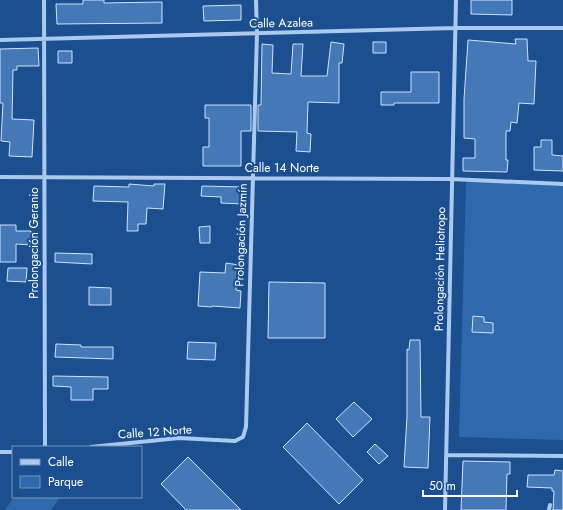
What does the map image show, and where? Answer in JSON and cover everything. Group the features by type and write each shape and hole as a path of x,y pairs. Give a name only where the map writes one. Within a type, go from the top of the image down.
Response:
{"street":[{"name":"Prolongación Geranio","path":"44,0 43,177 45,446"},
{"name":"Prolongación Jazmín","path":"243,437 246,420 257,33 256,0"},
{"name":"Prolongación Heliotropo","path":"445,510 456,0"},
{"name":"Calle Azalea","path":"0,40 455,28 563,28"},
{"name":"Calle 14 Norte","path":"0,177 452,179 563,184"},
{"name":"Calle 12 Norte","path":"101,446 179,438 235,441 243,437"},
{"path":"0,452 12,452"},
{"path":"446,455 563,456"},
{"path":"549,510 550,505"}],"green space":[{"path":"466,181 563,186 563,440 459,437"},
{"path":"13,498 59,498 51,510 5,510"}],"building":[{"path":"83,0 104,0 104,3 162,2 162,23 57,24 56,4 83,4"},
{"path":"471,0 512,0 512,15 471,14"},
{"path":"241,5 241,20 204,21 203,6"},
{"path":"515,39 527,39 528,61 536,61 534,104 519,103 517,123 511,122 510,131 506,131 506,160 508,160 507,172 463,171 463,158 475,158 475,139 464,138 464,99 468,40 516,44"},
{"path":"331,42 344,44 342,63 339,63 339,103 308,102 307,133 311,134 310,152 296,151 297,132 258,131 258,105 261,105 262,44 273,45 272,73 291,74 293,44 303,44 301,76 327,76"},
{"path":"373,42 386,42 386,53 373,53"},
{"path":"38,48 39,66 17,66 17,70 13,70 12,119 34,120 32,157 9,156 10,142 1,141 3,103 0,103 0,49"},
{"path":"58,51 72,51 72,63 58,63"},
{"path":"411,72 439,72 439,103 394,103 394,105 381,105 381,92 411,92"},
{"path":"205,105 251,105 251,131 241,131 241,166 203,166 203,147 209,147 209,118 205,118"},
{"path":"541,140 552,140 552,155 563,156 563,171 534,170 534,147 541,147"},
{"path":"129,184 154,186 154,184 165,184 163,209 147,208 146,224 138,224 138,231 127,231 128,202 93,201 94,186 129,187"},
{"path":"202,186 243,187 242,204 221,203 221,197 201,196"},
{"path":"0,225 16,225 16,231 31,231 31,245 16,244 16,262 0,262"},
{"path":"210,226 210,243 200,243 199,227"},
{"path":"55,253 92,254 92,264 55,262"},
{"path":"226,263 239,265 236,290 241,291 240,308 198,306 200,272 225,273"},
{"path":"8,268 27,268 26,282 7,281"},
{"path":"269,282 325,283 325,338 268,338"},
{"path":"89,287 111,288 111,305 89,305"},
{"path":"473,316 484,317 484,322 493,323 493,333 472,332"},
{"path":"410,340 420,340 421,417 430,417 428,468 404,467 407,416 407,349 409,350"},
{"path":"188,342 216,343 215,360 187,359"},
{"path":"56,344 81,345 81,347 113,347 113,359 55,357"},
{"path":"53,376 108,377 108,389 93,389 93,400 71,400 71,387 53,386"},
{"path":"354,402 372,419 353,437 336,419"},
{"path":"307,423 363,480 339,504 283,447"},
{"path":"375,444 388,456 379,464 367,452"},
{"path":"188,457 241,510 186,510 161,484"},
{"path":"463,461 510,462 510,474 507,474 506,510 461,510"},
{"path":"555,470 563,471 563,510 553,510 554,491 552,491 552,488 527,487 528,475 554,475"}]}
